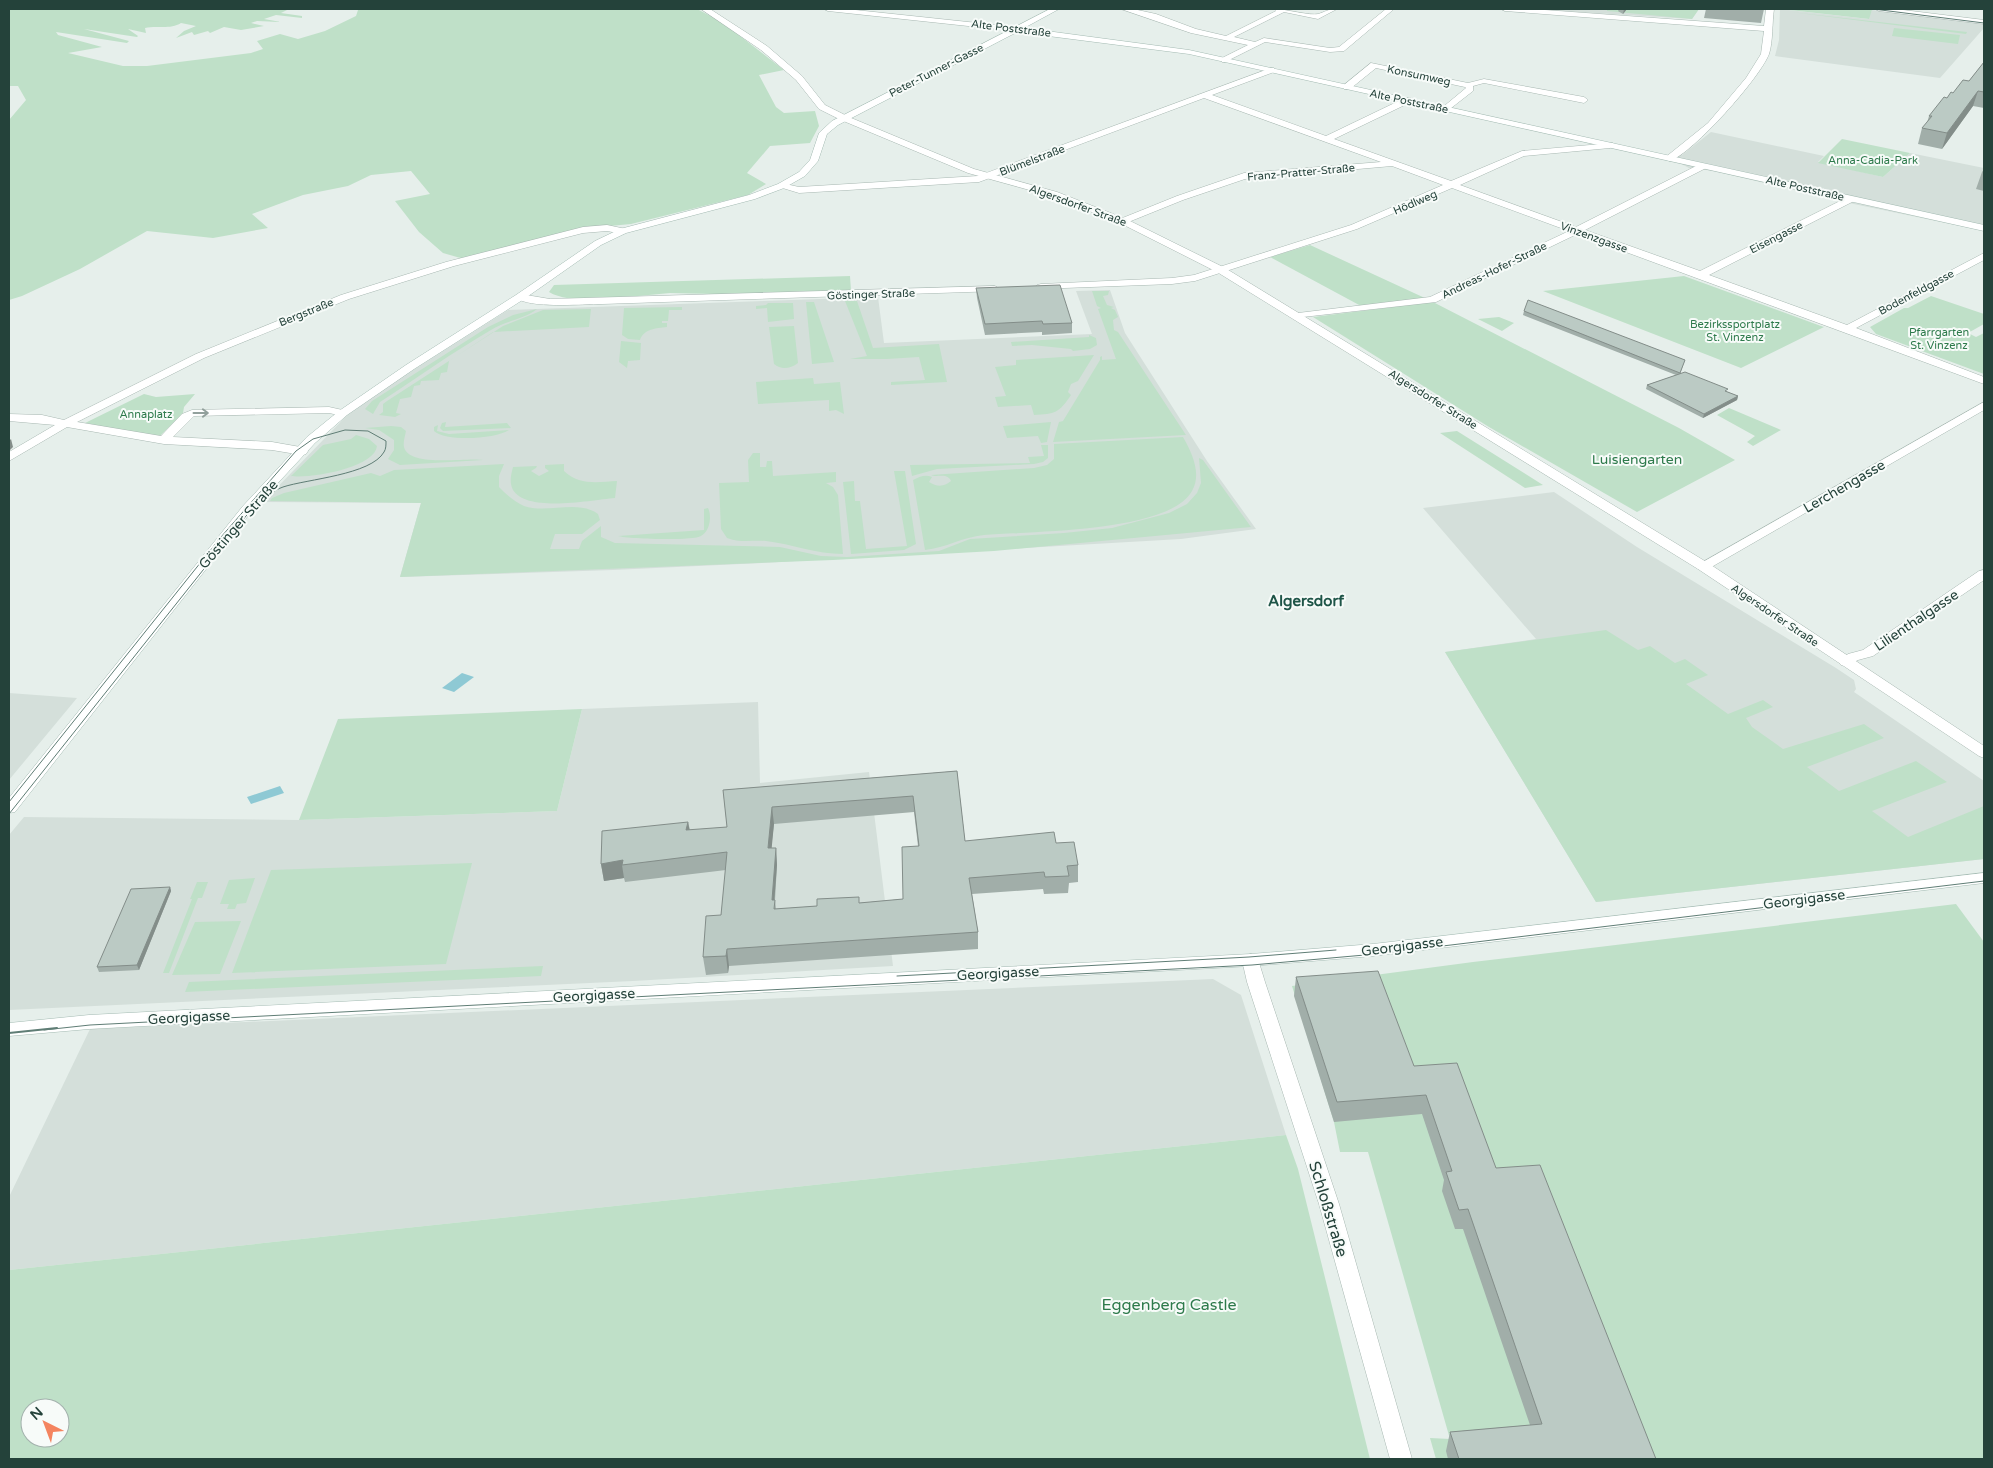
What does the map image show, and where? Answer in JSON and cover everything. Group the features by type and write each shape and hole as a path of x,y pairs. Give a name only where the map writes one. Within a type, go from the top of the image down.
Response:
{"street":[{"path":"705,9 735,27 764,48 799,78 822,107 844,118"},
{"name":"Alte Poststraße","path":"828,9 1153,46 1408,100 1984,228"},
{"name":"Peter-Tunner-Gasse","path":"844,118 1055,9"},
{"path":"1124,9 1153,16 1194,31 1254,44"},
{"path":"1227,38 1281,9 1318,17 1333,9"},
{"path":"1225,60 1264,40 1335,50 1341,49 1390,9"},
{"path":"1505,9 1769,27"},
{"path":"1670,158 1711,125 1749,78 1765,54 1770,9"},
{"path":"1879,9 1984,22"},
{"name":"Konsumweg","path":"1347,87 1374,65 1468,85 1484,80 1584,100"},
{"name":"Blümelstraße","path":"781,186 799,190 964,180 988,176 1271,70"},
{"name":"Konsumweg","path":"1446,109 1470,89 1468,85"},
{"name":"Vinzenzgasse","path":"1204,95 1701,275 1984,381"},
{"path":"1328,139 1408,100"},
{"name":"Algersdorfer Straße","path":"844,118 971,171 1054,194 1123,221 1220,270 1298,316 1703,566 1984,753"},
{"name":"Göstinger Straße","path":"9,808 247,509 302,451 343,413 410,367 520,297 598,243 623,231 752,197 781,186 802,174 814,161 823,133 844,118"},
{"name":"Hödlweg","path":"1220,270 1354,227 1522,154 1610,145"},
{"name":"Franz-Pratter-Straße","path":"1123,221 1180,198 1244,176 1396,164"},
{"name":"Andreas-Hofer-Straße","path":"1298,316 1432,300 1703,166"},
{"name":"Eisengasse","path":"1701,275 1851,199"},
{"name":"Bergstraße","path":"9,456 65,424 200,356 366,289 458,262 583,230 607,228 623,231"},
{"name":"Bodenfeldgasse","path":"1847,329 1984,256"},
{"path":"1034,288 1172,282 1195,278 1220,270"},
{"name":"Göstinger Straße","path":"520,297 550,302 1004,289"},
{"name":"Lerchengasse","path":"1703,566 1984,405"},
{"path":"164,440 186,416 192,413 329,410 343,413"},
{"path":"9,417 27,417 164,440 272,446 302,451"},
{"name":"Lilienthalgasse","path":"1846,662 1853,657 1868,653 1984,574"},
{"name":"Georgigasse","path":"9,1030 90,1022 1251,960 1373,950 1984,878"},
{"name":"Schloßstraße","path":"1251,960 1258,990 1329,1204 1401,1459"}],"shaded area":[{"path":"1530,9 1699,9 1692,19"},
{"path":"1780,9 1868,19 1872,10 1984,24 1984,28 1940,78 1775,56 1779,40"},
{"path":"1711,132 1824,156 1818,162 1883,177 1910,153 1984,168 1984,231 1849,203 1714,171 1689,168 1670,158 1675,154 1682,155"},
{"path":"1110,290 1125,333 1207,461 1256,529 1181,539 762,563 400,577 421,503 263,502 356,406 508,310 878,297 884,343 1092,334 1076,291"},
{"path":"1554,492 1637,547 1854,680 1856,689 1854,692 1984,781 1984,859 1596,902 1445,652 1536,639 1423,508"},
{"path":"9,693 77,698 9,780"},
{"path":"758,702 760,783 869,772 893,966 633,981 9,1010 9,835 24,817 299,820 557,811 582,709"},
{"path":"1213,979 1241,995 1286,1135 9,1270 9,1197 90,1029"}],"green space":[{"path":"9,9 289,9 281,13 302,16 302,18 276,15 264,19 281,22 257,21 251,23 264,26 241,30 224,27 210,33 208,31 194,35 192,32 176,38 184,31 196,26 181,23 168,27 150,27 145,28 146,33 128,29 137,37 84,29 129,41 127,43 56,32 58,35 102,47 68,53 123,66 147,66 251,53 263,49 257,41 280,34 298,39 325,31 356,16 358,10 352,9 697,9 722,22 784,70 759,75 776,107 784,113 815,111 819,126 810,143 770,146 747,173 766,184 748,195 631,224 577,229 464,259 443,253 419,232 395,201 430,194 411,171 371,175 348,186 303,195 252,214 268,228 213,238 147,231 80,269 22,296 9,300 9,120 26,100 18,86 9,86"},
{"path":"1607,9 1699,9 1692,19 1607,11"},
{"path":"1781,9 1860,9 1872,10 1869,19"},
{"path":"1791,12 1967,32 1966,34"},
{"path":"1894,28 1960,35 1958,44 1892,36"},
{"name":"Anna-Cadia-Park","path":"1842,139 1910,153 1883,177 1818,163"},
{"path":"1310,245 1427,299 1361,306 1270,257"},
{"path":"850,276 851,291 716,295 670,293 638,296 637,298 590,300 567,298 549,292 554,285"},
{"name":"Bezirkssportplatz St. Vinzenz","path":"1684,276 1824,327 1741,368 1543,291"},
{"path":"1092,291 1109,291 1108,295 1103,296 1107,305 1114,307 1111,308 1115,310 1118,317 1113,320 1114,330 1118,332 1186,435 1053,442 1059,422 1063,421 1100,360 1100,357 1102,356 1102,360 1116,359 1098,309 1101,308 1097,306"},
{"name":"Pfarrgarten St. Vinzenz","path":"1931,296 1984,314 1984,324 1968,333 1976,337 1984,333 1984,374 1876,334 1870,327 1904,308 1908,308"},
{"path":"845,301 857,301 873,348 939,344 947,382 891,385 891,382 925,380 919,357 850,359 867,356"},
{"path":"806,302 814,302 834,362 812,364"},
{"name":"Luisiengarten","path":"1433,302 1679,428 1735,460 1637,512 1489,427 1313,317"},
{"path":"768,303 793,303 794,319 768,322 767,308 756,309 756,306"},
{"path":"682,307 682,310 669,310 668,321 662,321 662,323 667,323 667,327 647,331 640,340 628,339 622,335 624,308"},
{"path":"537,309 497,327 463,347 380,402 373,414 365,409 372,401 488,327 513,315"},
{"path":"591,309 589,327 494,332 503,326 543,310"},
{"path":"1499,317 1514,323 1502,331 1478,319"},
{"path":"794,326 798,363 789,368 783,368 774,364 769,327"},
{"path":"1089,335 1096,338 1097,345 1090,349 1073,351 1071,349 1032,345 1012,346 1011,342 1089,337"},
{"path":"621,341 641,343 640,360 628,361 627,368 619,362"},
{"path":"1094,355 1078,381 1071,384 1068,392 1071,395 1060,409 1052,413 1034,415 1031,405 998,407 995,397 1006,396 995,367 1016,365 1016,360"},
{"path":"456,356 449,361 447,372 441,373 439,380 421,381 420,385 414,386 411,397 400,399 396,413 401,414 395,417 379,415 383,412 383,404"},
{"path":"813,378 814,384 840,382 844,414 836,410 829,411 829,400 758,404 756,382"},
{"name":"Annaplatz","path":"144,394 156,397 195,394 184,407 183,413 159,437 85,423"},
{"path":"1729,408 1781,430 1753,446 1747,442 1755,436 1717,415"},
{"path":"446,422 445,427 507,423 511,428 443,431 440,428 442,423"},
{"path":"1051,422 1047,442 1041,443 1038,436 1007,438 1003,426"},
{"path":"438,425 437,431 449,434 509,430 493,436 460,438 449,437 434,431 434,427"},
{"path":"401,427 406,431 404,447 408,453 416,457 427,460 483,460 400,465 388,459 394,450 394,440 379,430 365,428"},
{"path":"1457,431 1543,485 1525,488 1440,433"},
{"path":"356,435 369,439 377,446 373,454 365,460 354,466 326,474 291,476 323,445 351,439"},
{"path":"1183,437 1195,464 1195,484 1192,491 1178,505 1156,515 1096,527 976,536 925,550 913,480 929,476 932,477 929,482 940,486 951,481 950,479 945,476 931,475 1034,468 1047,465 1054,459 1054,444"},
{"path":"1041,445 1048,445 1048,458 1043,462 1034,464 937,469 912,476 910,465 1030,463 1028,457 1044,456"},
{"path":"753,453 760,453 760,467 766,467 767,461 772,461 773,476 836,472 836,482 826,483 833,487 838,495 843,554 833,554 766,541 741,541 727,538 721,529 719,483 749,482 748,460"},
{"path":"1199,458 1203,460 1251,527 994,551 833,560 400,577 421,503 270,501 272,498 284,493 371,473 380,476 394,470 504,464 499,476 499,487 510,498 520,504 542,509 581,508 598,514 600,520 582,534 555,534 550,549 579,549 582,541 601,526 601,537 615,543 780,547 821,556 847,557 939,551 970,539 1112,528 1169,513 1187,504 1197,493 1201,483"},
{"path":"564,464 564,471 576,479 589,482 617,481 615,498 545,503 520,497 513,490 511,476 513,467 537,466 531,471 539,476 549,471 545,468 545,465"},
{"path":"894,471 905,471 916,544 904,550 851,554 843,482 854,481 855,501 860,501 866,549 907,546"},
{"path":"708,508 710,515 706,531 696,538 660,539 618,536 704,530 704,509"},
{"path":"1606,630 1638,650 1650,646 1675,663 1685,659 1708,675 1686,684 1728,714 1763,700 1773,707 1746,718 1752,727 1783,749 1864,724 1884,738 1807,767 1839,791 1916,761 1947,782 1872,811 1908,837 1984,806 1984,859 1596,902 1445,652"},
{"path":"582,709 557,811 299,820 338,719"},
{"path":"472,863 446,964 232,973 271,870"},
{"path":"255,878 246,903 237,904 235,909 227,909 229,904 220,904 229,880"},
{"path":"197,882 208,882 202,898 198,898 169,973 163,973 192,899 190,899"},
{"path":"1956,904 1984,942 1984,1459 1436,1459 1430,1438 1450,1439 1368,1152 1340,1152 1334,1122 1292,986 1473,962"},
{"path":"241,921 220,974 172,975 195,922"},
{"path":"543,966 541,976 185,992 189,982"},
{"name":"Eggenberg Castle","path":"1286,1135 1298,1169 1370,1459 9,1459 9,1270"}],"water":[{"path":"462,673 474,677 454,692 442,688"},
{"path":"280,786 284,793 251,804 247,797"}],"building":[{"path":"1984,62 1984,92 1978,91 1947,133 1922,128 1944,97 1947,98 1951,92 1953,93 1963,80 1969,81"},
{"path":"1060,285 1072,323 1043,324 1042,321 985,324 976,288"},
{"path":"1528,300 1685,360 1680,373 1524,311"},
{"path":"1685,372 1728,389 1725,391 1738,396 1704,414 1647,385"},
{"path":"957,771 965,841 1054,832 1056,843 1074,842 1078,865 1067,866 1069,876 1045,877 1044,872 969,878 978,932 727,949 726,956 703,957 706,916 721,915 727,852 622,865 623,860 601,864 602,831 688,822 686,830 727,827 723,790","holes":["913,796 919,846 902,847 903,899 859,903 859,897 817,899 817,906 774,909 775,900 772,900 776,848 768,848 772,807"]},
{"path":"170,887 137,965 97,967 131,889"},
{"path":"1378,971 1414,1066 1457,1063 1496,1168 1540,1165 1656,1459 1459,1459 1450,1432 1542,1424 1468,1209 1459,1210 1446,1172 1452,1171 1426,1095 1337,1102 1296,977"}],"tram line":[{"path":"1873,9 1984,23"},
{"path":"9,802 221,537 296,451 313,439 345,430 368,431 386,441 384,452 377,460 366,466 338,475 283,487 268,495 254,506 9,814"},
{"path":"44,1030 90,1025 1252,965 1376,954 1984,881"},
{"path":"897,976 1249,957 1336,950"},
{"path":"9,1033 57,1028"}],"district":[{"name":"Algersdorf","path":"1306,601"}]}
